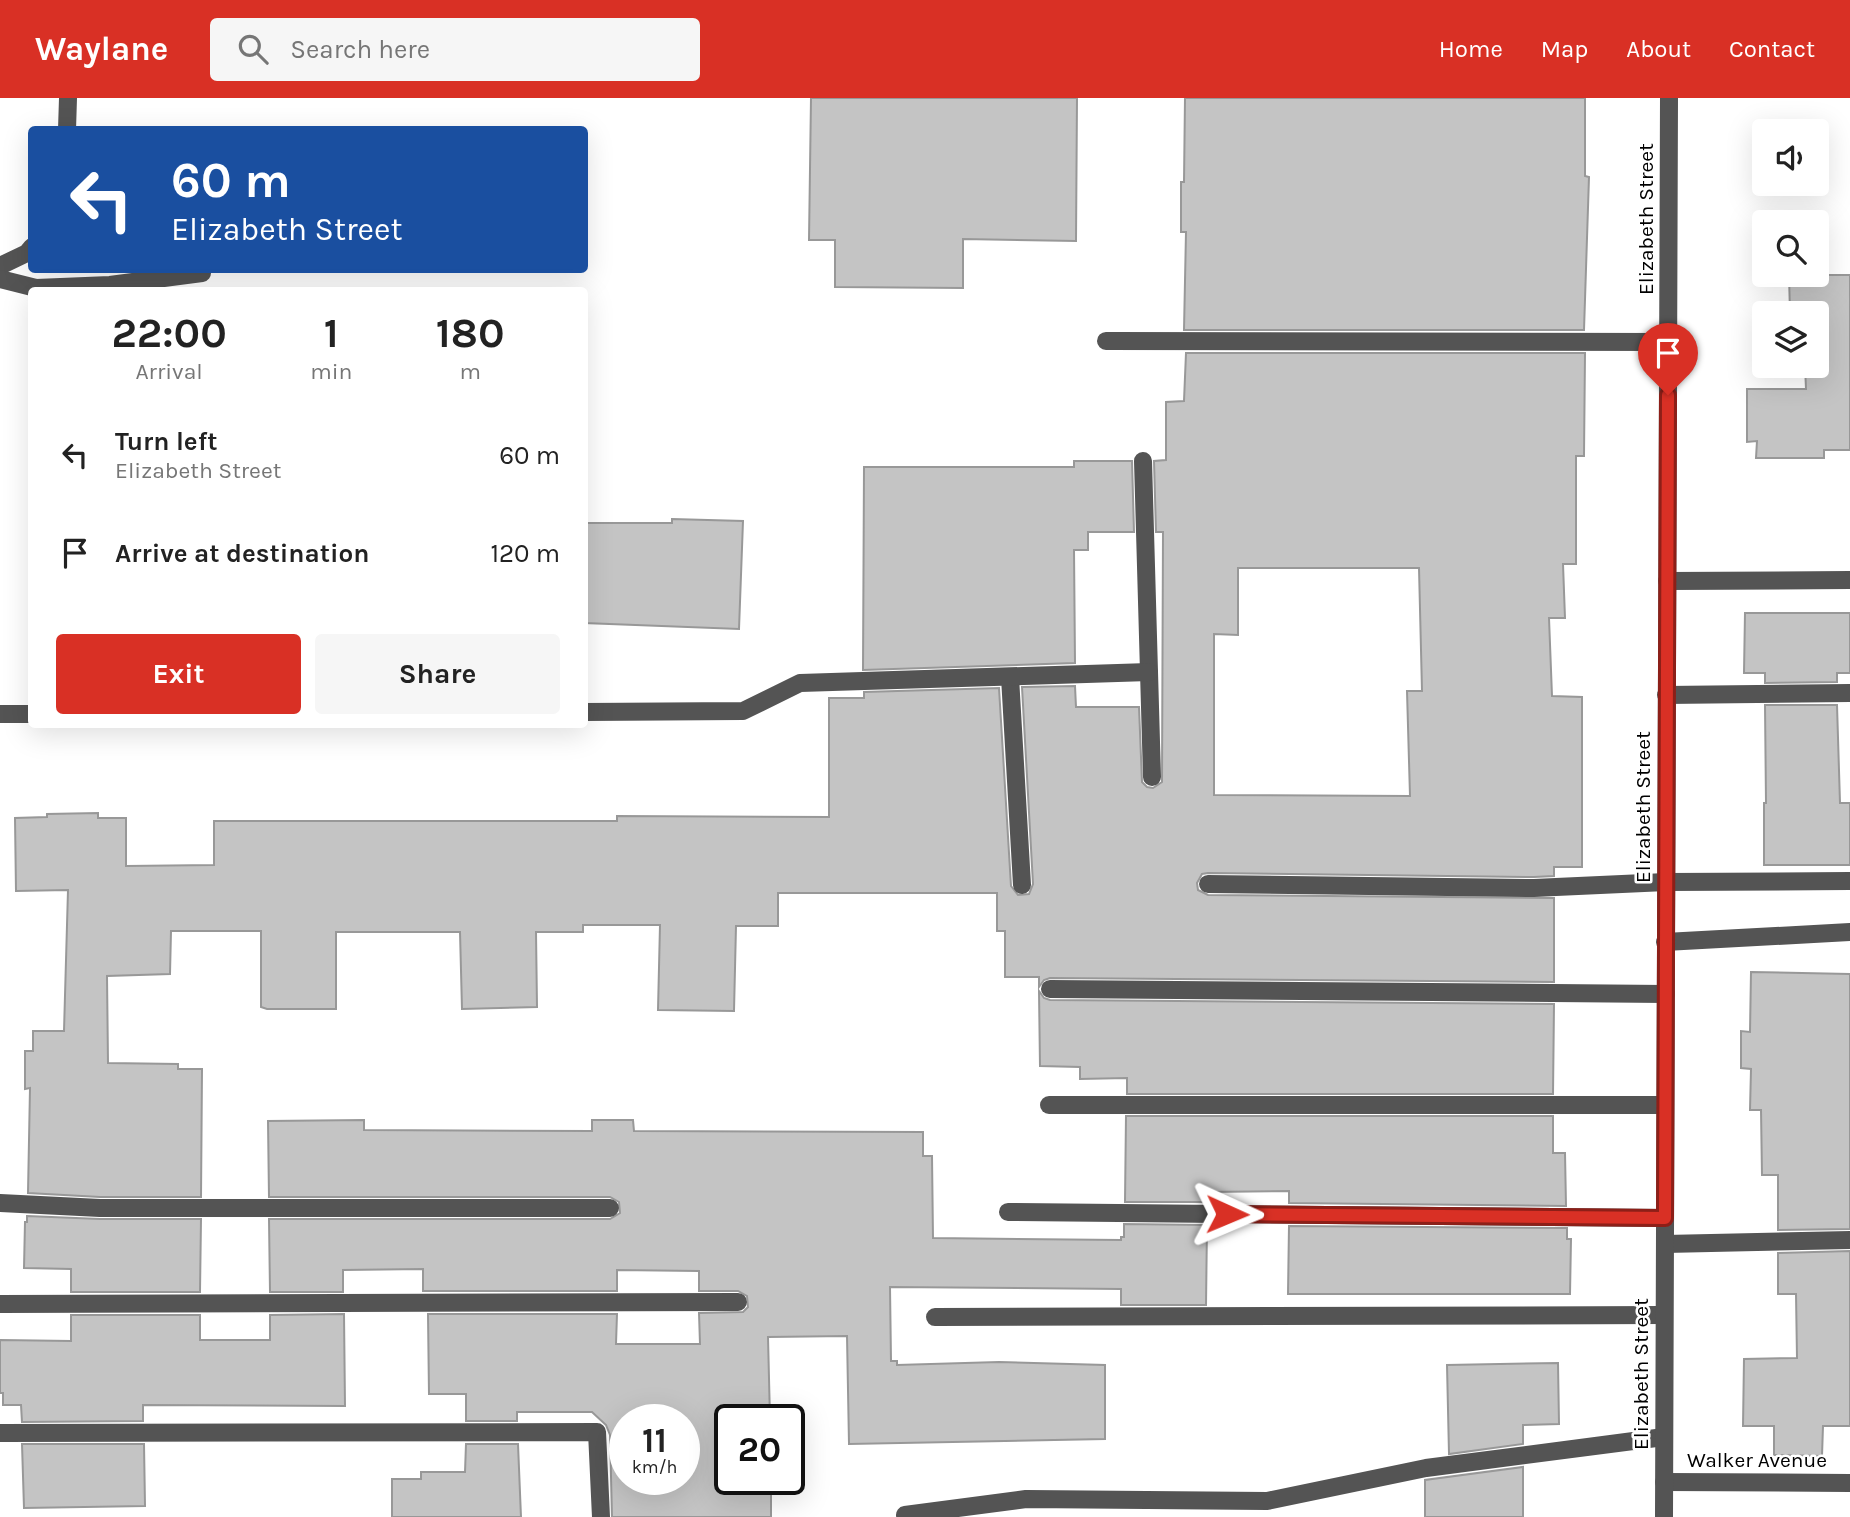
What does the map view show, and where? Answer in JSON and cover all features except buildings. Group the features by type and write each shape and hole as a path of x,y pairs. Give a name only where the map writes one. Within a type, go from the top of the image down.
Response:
{"street":[{"path":"67,126 68,98"},
{"name":"Elizabeth Street","path":"1664,1517 1669,98"},
{"path":"0,266 28,252"},
{"path":"61,287 110,285 195,273"},
{"path":"0,279 32,287"},
{"path":"1106,341 1668,342"},
{"path":"1143,461 1152,777"},
{"path":"1667,581 1850,580"},
{"path":"588,712 743,711 800,683 1149,673"},
{"path":"1010,677 1022,885"},
{"path":"1666,695 1850,693"},
{"path":"0,714 28,714"},
{"path":"1208,884 1534,888 1666,882 1850,881"},
{"path":"1665,942 1850,932"},
{"path":"1050,989 1666,994"},
{"path":"1049,1105 1665,1105"},
{"path":"0,1203 100,1208 610,1208"},
{"path":"1008,1212 1665,1218"},
{"path":"1665,1244 1850,1240"},
{"path":"0,1304 738,1302"},
{"path":"935,1317 1664,1315"},
{"path":"0,1433 597,1432 601,1517"},
{"path":"905,1515 1026,1499 1266,1501 1426,1468 1664,1437"},
{"name":"Walker Avenue","path":"1664,1482 1850,1483"}],"route":[{"path":"1227,1214 1665,1218 1668,395"}]}
